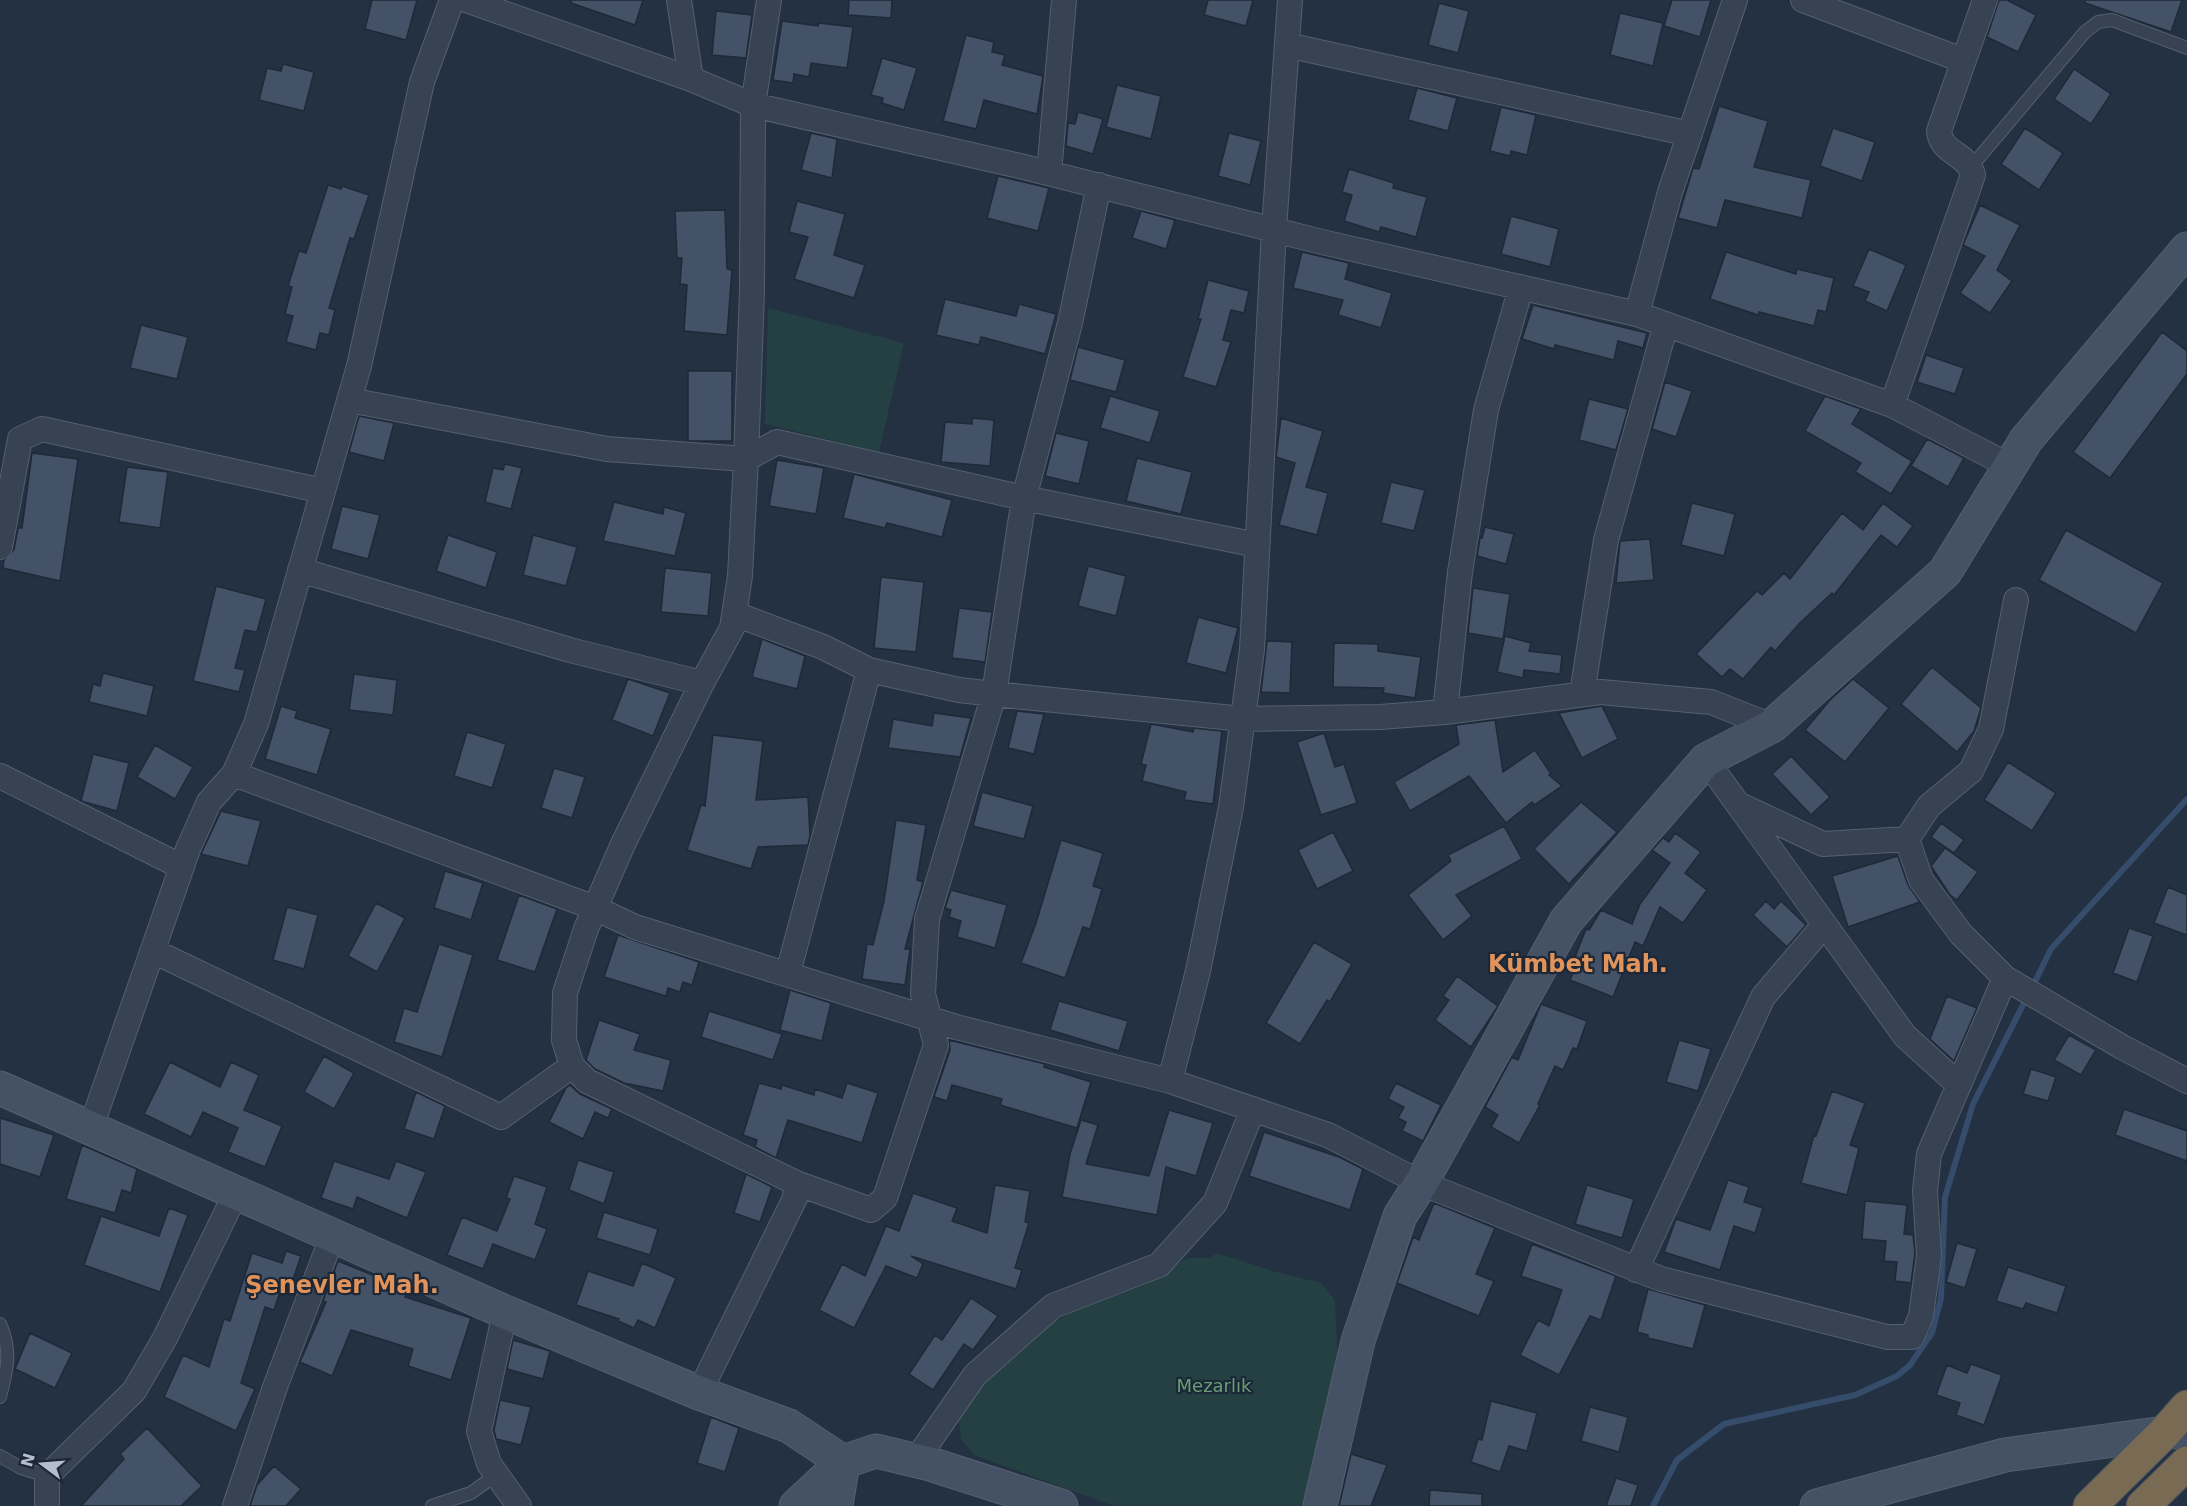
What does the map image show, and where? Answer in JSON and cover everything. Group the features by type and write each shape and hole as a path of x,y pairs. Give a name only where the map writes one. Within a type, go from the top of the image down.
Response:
{"highway":[{"path":"2090,1506 2176,1432 2187,1407"},
{"path":"2143,1506 2187,1463"}],"street":[{"path":"90,1130 182,867 208,802 234,774 256,724 349,400 422,82 452,0"},
{"path":"466,0 691,79 753,105 1049,173 1274,230 1637,314 1892,405 2010,466"},
{"path":"679,0 691,79"},
{"path":"769,0 753,105 753,291 740,576 735,614 732,628 702,683 595,908 565,993 564,1040 572,1066 586,1080 796,1184 871,1210 885,1198 936,1045 923,994 927,919 994,694 1024,498 1070,323 1099,185"},
{"path":"1049,173 1064,0"},
{"path":"1170,1081 1198,971 1231,807 1252,650 1274,230 1290,0"},
{"path":"1637,314 1670,192 1735,0"},
{"path":"1803,0 1962,60"},
{"path":"1892,405 1973,175 1967,161 1943,144 1938,131 1985,0"},
{"path":"1287,45 1690,134"},
{"path":"1320,1506 1358,1341 1400,1216 1566,921 1706,760 1772,726 1945,572 2026,440 2187,249"},
{"path":"1445,712 1460,572 1486,410 1521,287"},
{"path":"1582,694 1606,540 1666,324"},
{"path":"349,400 607,449 746,459 777,442 1024,498 1257,545"},
{"path":"0,547 20,439 42,429 323,491"},
{"path":"300,570 570,650 702,683"},
{"path":"1907,839 1929,806 1971,771 1991,729 2016,600"},
{"path":"735,614 824,647 869,670 949,688 994,694 1243,719 1380,717 1445,712 1601,692 1711,702 1772,726"},
{"path":"788,973 869,670"},
{"path":"1706,760 1905,1036 1959,1085"},
{"path":"234,774 595,908 635,927 929,1018 1170,1081 1328,1135 1420,1183 1661,1279 1887,1337 1912,1337 1921,1316 1929,1256 1924,1191 1929,1154 1959,1085 2011,982"},
{"path":"0,776 182,867"},
{"path":"1738,804 1823,844 1907,839"},
{"path":"1907,839 1921,880 1961,934 2011,982 2187,1081"},
{"path":"1636,1270 1763,996 1824,925"},
{"path":"153,951 501,1117 572,1066"},
{"path":"0,1088 90,1130 505,1312 699,1393 789,1426 843,1462"},
{"path":"916,1460 975,1375 1053,1306 1159,1265 1215,1203 1252,1109"},
{"path":"699,1393 795,1198 796,1184"},
{"path":"47,1506 47,1476 134,1391 165,1338 236,1193"},
{"path":"236,1506 275,1388 332,1237"},
{"path":"505,1312 479,1431 483,1452 519,1506"},
{"path":"1817,1506 2005,1455 2176,1432"},
{"path":"796,1506 843,1462 876,1451 916,1460 1061,1506"},
{"path":"836,1506 843,1462"}],"lane":[{"path":"1971,167 2085,32 2098,22 2119,21 2187,48"},
{"path":"0,1324 6,1340 8,1366 0,1396"},
{"path":"0,1456 21,1468 47,1476"},
{"path":"432,1506 471,1493 497,1474"}],"green space":[{"path":"768,308 904,343 879,452 765,424"},
{"name":"Mezarlık","path":"1217,1253 1276,1272 1321,1283 1335,1300 1338,1369 1311,1506 1114,1506 974,1455 961,1439 959,1418 987,1376 1019,1342 1070,1313 1147,1284 1187,1258 1209,1258"}],"building":[{"path":"372,0 417,0 406,40 365,29"},
{"path":"571,0 643,0 635,25 571,3"},
{"path":"849,0 892,0 891,18 848,15"},
{"path":"1208,0 1253,0 1246,26 1204,15"},
{"path":"1672,0 1711,0 1700,37 1664,26"},
{"path":"1999,0 2007,0 2036,15 2018,52 1987,37"},
{"path":"2085,0 2182,0 2171,32 2085,3"},
{"path":"1439,3 1469,11 1458,53 1428,45"},
{"path":"716,11 752,15 746,58 712,55"},
{"path":"1620,13 1663,23 1653,66 1610,55"},
{"path":"782,21 818,26 819,23 853,27 847,68 811,63 809,77 794,74 793,83 773,80"},
{"path":"966,35 994,42 992,52 1005,55 1002,65 1043,76 1037,114 984,100 976,129 943,121"},
{"path":"882,58 917,68 904,110 882,103 883,98 871,95"},
{"path":"283,64 314,72 304,111 259,100 267,68 281,71"},
{"path":"2074,69 2111,94 2091,124 2054,99"},
{"path":"1117,85 1161,96 1151,139 1106,127"},
{"path":"1417,88 1457,98 1448,131 1408,120"},
{"path":"1719,106 1768,121 1754,167 1811,180 1802,218 1725,200 1717,228 1678,218 1693,168 1699,169"},
{"path":"1501,107 1536,115 1527,155 1511,151 1510,156 1490,151"},
{"path":"1078,112 1103,119 1093,154 1066,146 1068,123 1075,124"},
{"path":"1833,128 1875,142 1862,181 1820,166"},
{"path":"2025,128 2063,153 2039,190 2001,164"},
{"path":"811,133 837,139 832,178 801,170"},
{"path":"1229,133 1261,141 1250,185 1218,176"},
{"path":"1349,169 1394,183 1393,188 1427,197 1416,237 1381,227 1379,232 1344,221 1352,195 1342,192"},
{"path":"998,176 1049,188 1038,231 987,218"},
{"path":"328,185 341,189 342,186 369,195 354,239 350,238 329,308 335,310 329,335 320,333 316,350 286,342 293,316 285,314 292,287 288,286 299,251 306,253"},
{"path":"797,201 845,214 834,255 865,265 854,298 794,279 808,237 789,232"},
{"path":"1980,205 2020,225 1997,270 2012,281 1990,313 1960,293 1985,256 1963,245"},
{"path":"725,210 727,269 732,270 727,335 684,331 687,285 680,284 682,258 677,258 675,211"},
{"path":"1141,211 1175,220 1166,249 1132,238"},
{"path":"1511,216 1559,229 1550,267 1501,254"},
{"path":"1869,249 1906,265 1887,311 1865,301 1869,292 1853,286"},
{"path":"1302,252 1349,263 1345,279 1392,293 1381,328 1338,315 1343,300 1293,288"},
{"path":"1726,252 1796,274 1797,269 1834,278 1826,312 1818,310 1814,326 1759,312 1758,315 1710,299"},
{"path":"1208,280 1249,291 1244,313 1231,310 1223,340 1231,342 1216,387 1183,377 1201,319 1198,319"},
{"path":"945,299 1016,316 1019,304 1056,314 1045,354 981,337 979,345 936,335"},
{"path":"1533,305 1647,333 1643,348 1618,341 1614,360 1555,345 1554,349 1522,339"},
{"path":"141,325 188,337 177,379 130,368"},
{"path":"2162,332 2187,351 2187,374 2110,478 2073,452"},
{"path":"1078,347 1125,360 1116,392 1070,380"},
{"path":"1926,355 1964,368 1955,394 1917,382"},
{"path":"688,371 732,371 732,441 688,441"},
{"path":"1665,382 1692,391 1676,437 1652,429"},
{"path":"1110,396 1160,411 1150,443 1100,428"},
{"path":"1825,396 1861,409 1852,424 1912,461 1891,494 1855,472 1861,463 1805,431"},
{"path":"1589,399 1628,409 1616,450 1579,440"},
{"path":"359,416 394,423 384,461 349,452"},
{"path":"972,418 994,420 990,466 941,462 945,422 972,424"},
{"path":"1281,418 1323,431 1306,487 1328,493 1317,535 1279,525 1295,463 1276,457"},
{"path":"1056,433 1089,441 1079,484 1045,476"},
{"path":"1927,439 1964,458 1948,487 1911,466"},
{"path":"32,453 78,459 60,581 3,568 4,560 14,550 18,528 22,528"},
{"path":"1137,458 1192,472 1181,514 1126,501"},
{"path":"777,460 824,468 816,514 769,506"},
{"path":"505,464 522,468 511,509 485,502 493,468 503,470"},
{"path":"127,467 168,472 160,528 119,522"},
{"path":"854,474 952,500 942,537 887,523 885,528 843,518"},
{"path":"1391,482 1425,490 1414,531 1381,523"},
{"path":"614,502 663,514 664,507 686,513 675,556 603,541"},
{"path":"1692,503 1735,514 1724,556 1681,545"},
{"path":"1883,503 1913,526 1897,547 1881,535 1834,595 1832,593 1799,624 1775,651 1771,647 1743,679 1730,669 1722,677 1696,654 1757,591 1762,595 1784,573 1790,579 1842,513 1863,530"},
{"path":"342,506 380,515 368,559 331,549"},
{"path":"1485,527 1514,534 1506,564 1477,556 1480,538 1482,538"},
{"path":"2066,530 2163,583 2136,633 2039,580"},
{"path":"448,535 497,552 486,588 436,571"},
{"path":"533,535 577,547 566,586 523,575"},
{"path":"1650,539 1654,580 1616,583 1620,541"},
{"path":"1088,566 1126,576 1116,616 1078,606"},
{"path":"665,568 712,573 708,616 661,612"},
{"path":"881,577 924,582 916,652 874,648"},
{"path":"216,586 266,599 257,632 245,630 235,668 245,670 239,692 193,681"},
{"path":"1473,588 1510,594 1503,639 1468,633"},
{"path":"959,608 992,612 985,662 952,658"},
{"path":"1198,617 1238,628 1226,673 1186,663"},
{"path":"1505,636 1531,643 1529,651 1562,655 1560,674 1524,670 1523,678 1497,672"},
{"path":"762,639 805,656 797,689 752,677"},
{"path":"1267,641 1292,642 1290,693 1261,692"},
{"path":"1334,643 1378,644 1378,651 1421,657 1415,698 1383,693 1384,688 1333,687"},
{"path":"1932,667 1981,708 1974,731 1957,752 1901,704"},
{"path":"103,673 154,686 147,716 89,702 93,684 100,686"},
{"path":"354,674 397,680 393,715 349,710"},
{"path":"628,679 670,693 653,736 612,720"},
{"path":"1853,679 1889,708 1845,762 1805,730 1830,700"},
{"path":"281,706 297,711 295,718 331,729 317,775 265,759"},
{"path":"1602,706 1618,739 1582,758 1559,713"},
{"path":"1017,711 1044,714 1034,754 1008,748"},
{"path":"934,713 971,718 960,757 888,748 893,719 932,726"},
{"path":"1495,720 1503,772 1535,750 1551,774 1549,775 1562,786 1534,805 1532,802 1506,823 1469,776 1410,811 1394,782 1459,744 1456,725"},
{"path":"1151,724 1193,732 1194,728 1222,731 1213,804 1184,800 1186,792 1142,781 1146,765 1141,764"},
{"path":"467,732 506,744 492,788 454,776"},
{"path":"1324,733 1335,767 1344,764 1357,803 1321,815 1297,742"},
{"path":"713,735 763,741 756,800 808,797 810,836 808,845 758,847 751,869 687,850 701,805 705,806"},
{"path":"155,745 193,767 175,799 137,777"},
{"path":"93,754 129,763 117,811 81,801"},
{"path":"1791,756 1830,797 1811,815 1772,774"},
{"path":"2008,762 2056,793 2032,831 1984,800"},
{"path":"554,768 585,777 572,818 541,808"},
{"path":"982,792 1033,806 1024,839 973,826"},
{"path":"1581,802 1617,832 1569,884 1534,849"},
{"path":"221,811 261,821 248,866 201,854"},
{"path":"896,820 926,825 917,880 923,882 905,949 910,949 905,985 862,979 867,944 873,945 884,901"},
{"path":"1941,823 1964,840 1954,853 1931,837"},
{"path":"1504,826 1522,859 1456,895 1472,916 1443,940 1408,895 1451,861 1448,855"},
{"path":"1333,832 1353,871 1317,889 1298,850"},
{"path":"1675,833 1701,852 1685,873 1707,890 1683,923 1660,907 1643,946 1635,942 1613,997 1570,980 1579,959 1575,957 1586,929 1589,930 1601,910 1632,924 1640,904 1670,863 1652,850 1663,838 1669,842"},
{"path":"1061,840 1103,853 1093,886 1102,889 1090,929 1083,927 1065,978 1021,963 1036,923"},
{"path":"1945,848 1978,872 1957,900 1950,895 1931,866"},
{"path":"1898,856 1908,885 1920,902 1848,927 1832,876"},
{"path":"445,871 483,883 471,920 434,908"},
{"path":"2168,887 2187,895 2187,935 2154,923"},
{"path":"951,890 1007,905 995,948 957,937 961,921 949,917 951,910 945,908"},
{"path":"519,895 557,909 535,972 497,960"},
{"path":"1766,901 1774,909 1781,901 1806,925 1787,947 1753,915"},
{"path":"376,903 405,918 377,972 348,956"},
{"path":"287,907 318,915 304,969 273,960"},
{"path":"2129,928 2153,936 2137,982 2113,973"},
{"path":"618,935 699,962 692,985 683,982 680,992 668,988 666,996 604,977"},
{"path":"1314,942 1352,964 1330,1002 1327,1000 1300,1044 1266,1023"},
{"path":"439,944 473,955 442,1057 394,1042 404,1008 417,1012"},
{"path":"1457,976 1498,1006 1471,1047 1435,1020 1449,1000 1443,996"},
{"path":"790,990 831,1003 822,1041 780,1030"},
{"path":"1947,996 1977,1008 1954,1061 1930,1039"},
{"path":"1059,1001 1128,1021 1119,1051 1050,1030"},
{"path":"1541,1004 1587,1021 1577,1049 1573,1048 1563,1070 1555,1066 1538,1104 1540,1105 1519,1143 1491,1127 1498,1115 1485,1107 1512,1057 1518,1060"},
{"path":"709,1011 782,1034 773,1060 701,1037"},
{"path":"599,1020 640,1034 634,1050 671,1060 663,1091 624,1083 595,1069 586,1060"},
{"path":"2069,1035 2096,1050 2081,1075 2054,1060"},
{"path":"949,1040 1045,1064 1044,1067 1091,1082 1077,1128 1000,1105 1002,1099 952,1085 947,1101 934,1097 950,1050"},
{"path":"1679,1040 1711,1049 1698,1091 1666,1082"},
{"path":"324,1056 354,1073 334,1109 304,1092"},
{"path":"170,1062 220,1087 231,1062 259,1075 244,1110 282,1126 265,1167 228,1152 238,1128 203,1112 191,1137 144,1114"},
{"path":"2031,1069 2056,1077 2048,1101 2023,1094"},
{"path":"759,1083 781,1089 782,1085 814,1095 815,1089 842,1098 847,1083 878,1093 862,1143 788,1120 776,1158 755,1147 757,1140 743,1135"},
{"path":"1396,1083 1441,1105 1423,1141 1402,1131 1406,1122 1398,1118 1404,1107 1388,1099"},
{"path":"570,1085 580,1094 612,1109 608,1118 595,1112 583,1139 549,1122 566,1088"},
{"path":"1832,1091 1865,1103 1850,1145 1859,1148 1847,1195 1801,1183 1814,1135 1816,1136"},
{"path":"416,1092 445,1106 434,1139 404,1129"},
{"path":"2124,1109 2187,1131 2187,1161 2115,1135"},
{"path":"1169,1110 1213,1123 1196,1176 1166,1167 1157,1215 1062,1197 1070,1154 1081,1120 1098,1125 1086,1164 1149,1176"},
{"path":"0,1118 54,1135 40,1177 0,1164"},
{"path":"1264,1132 1339,1157 1363,1169 1350,1210 1249,1176"},
{"path":"82,1145 137,1169 131,1193 122,1190 115,1213 66,1199"},
{"path":"578,1160 614,1172 604,1204 569,1190"},
{"path":"334,1161 389,1179 396,1161 426,1172 407,1218 357,1197 353,1209 321,1198"},
{"path":"746,1174 772,1187 760,1222 734,1213"},
{"path":"514,1176 547,1187 535,1224 547,1229 535,1260 493,1244 483,1269 447,1255 462,1217 497,1231 510,1199 506,1198"},
{"path":"1728,1180 1749,1187 1744,1202 1763,1208 1755,1233 1734,1226 1720,1270 1664,1252 1676,1219 1710,1230"},
{"path":"995,1185 1030,1191 1025,1222 1029,1223 1015,1268 1022,1270 1016,1289 911,1256 923,1264 917,1278 886,1266 854,1328 819,1310 842,1264 865,1276 886,1226 899,1231 913,1193 957,1208 952,1221 987,1233"},
{"path":"1587,1185 1634,1199 1622,1238 1575,1224"},
{"path":"1865,1201 1907,1205 1904,1234 1913,1235 1915,1253 1911,1283 1895,1281 1897,1262 1884,1261 1886,1241 1862,1239"},
{"path":"1434,1203 1495,1228 1476,1274 1494,1281 1479,1316 1397,1283 1413,1237 1419,1240"},
{"path":"169,1208 188,1215 160,1292 84,1265 101,1216 159,1236"},
{"path":"604,1212 658,1229 650,1255 596,1238"},
{"path":"1957,1243 1977,1249 1965,1288 1946,1282"},
{"path":"1532,1244 1616,1276 1601,1320 1590,1316 1559,1375 1520,1355 1538,1320 1549,1326 1562,1290 1521,1276"},
{"path":"286,1251 301,1256 290,1288 282,1286 274,1310 265,1307 241,1383 255,1389 236,1431 164,1397 183,1355 209,1367 224,1319 230,1321 252,1253 282,1263"},
{"path":"338,1261 407,1289 405,1297 471,1318 451,1380 408,1366 413,1349 351,1330 332,1376 300,1362 326,1302 323,1301"},
{"path":"642,1263 676,1278 655,1328 638,1320 634,1328 618,1321 619,1319 576,1305 588,1271 633,1286"},
{"path":"2008,1267 2066,1286 2057,1313 2026,1303 2023,1309 1996,1301"},
{"path":"1648,1289 1705,1305 1693,1349 1648,1338 1648,1335 1637,1332"},
{"path":"971,1298 998,1316 973,1350 964,1344 933,1390 909,1374 935,1335 942,1340"},
{"path":"30,1333 72,1353 55,1388 15,1369"},
{"path":"513,1340 550,1351 543,1379 507,1369"},
{"path":"1971,1364 2002,1375 1984,1425 1956,1415 1960,1403 1936,1395 1947,1365 1967,1373"},
{"path":"500,1400 531,1407 521,1445 496,1439 494,1430"},
{"path":"1491,1401 1537,1413 1527,1451 1509,1446 1500,1472 1471,1462 1478,1439 1482,1440"},
{"path":"1590,1407 1628,1417 1619,1452 1581,1441"},
{"path":"711,1417 739,1428 725,1472 697,1463"},
{"path":"147,1428 202,1486 181,1506 81,1506 124,1459 120,1454"},
{"path":"1351,1454 1387,1465 1371,1506 1339,1506"},
{"path":"274,1466 301,1489 286,1506 250,1506 257,1485"},
{"path":"1616,1478 1638,1485 1631,1506 1606,1506"},
{"path":"1430,1490 1482,1494 1482,1506 1429,1506"}],"waterway":[{"path":"2032,988 2051,949 2187,799"},
{"path":"1653,1506 1677,1460 1724,1424 1855,1395 1897,1376 1910,1365 1932,1333 1941,1298 1945,1197 1973,1104 2027,997"}],"district":[{"name":"Kümbet Mah.","path":"1578,964"},
{"name":"Şenevler Mah.","path":"342,1285"}]}
